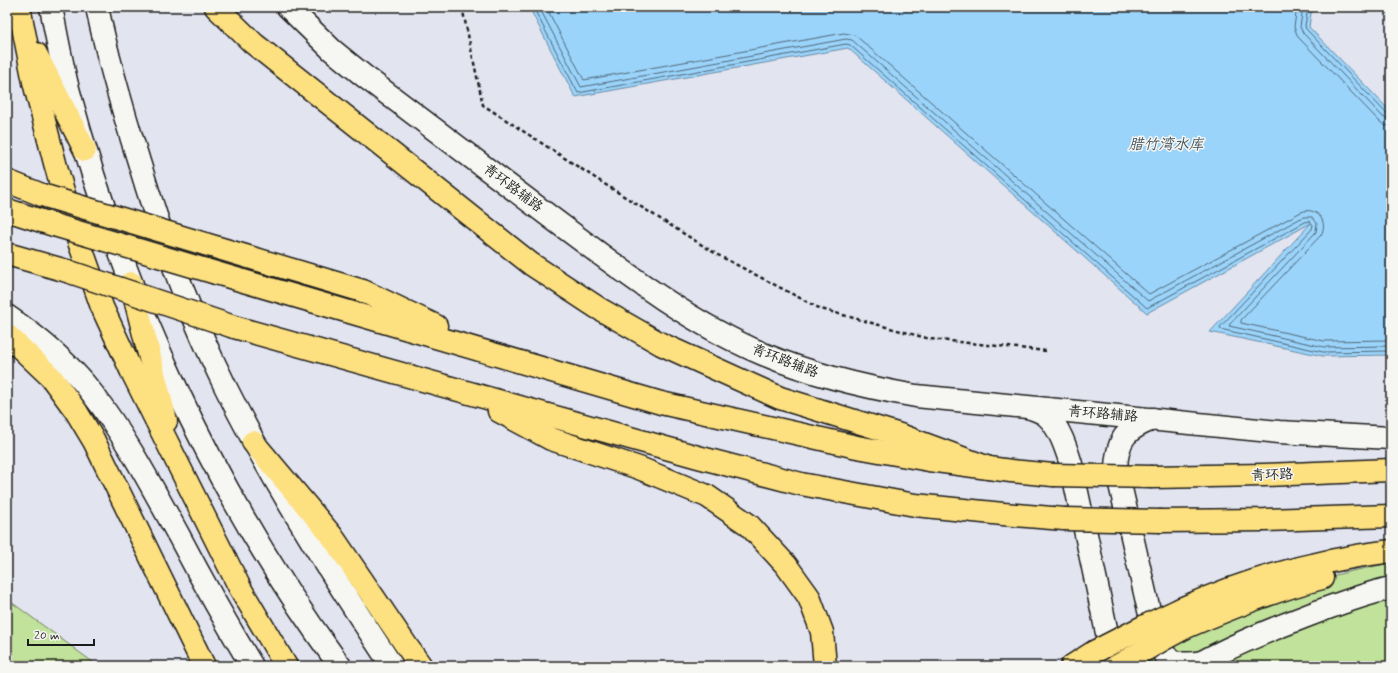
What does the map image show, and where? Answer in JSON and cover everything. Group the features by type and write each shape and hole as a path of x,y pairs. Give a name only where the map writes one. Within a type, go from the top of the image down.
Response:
{"main road":[{"path":"19,7 34,82 55,163 71,219 105,314 177,464 240,588 286,666"},
{"path":"216,7 253,43 532,264 598,308 661,344 780,398 900,435 989,468"},
{"path":"24,30 86,150"},
{"path":"7,181 42,195 363,291 493,354"},
{"path":"7,210 216,273 668,404 857,447 928,460 989,468"},
{"path":"7,254 66,271 234,327 466,393 802,484 915,505 1064,519 1161,521 1265,520 1391,516"},
{"path":"131,283 177,464"},
{"path":"7,335 51,377 76,411 94,441 204,666"},
{"path":"466,393 550,439 639,468 707,496 749,525 786,565 809,597 822,632 825,666"},
{"path":"253,442 332,536 408,648 422,666"},
{"name":"青环路","path":"989,468 1053,475 1152,477 1264,475 1391,470"},
{"path":"1115,666 1164,639 1206,597 1275,574 1335,560 1391,551"},
{"path":"1072,666 1094,652 1144,626 1184,618 1250,600 1299,584 1391,563"}],"street":[{"path":"51,7 67,84 86,150 110,225 151,334 217,469 267,557 340,666"},
{"path":"97,7 118,97 157,220 202,336 226,389 253,442 318,551 392,666"},
{"name":"青环路辅路","path":"288,7 332,50 364,76 602,255 659,296 727,336 798,367 871,388 916,396 1279,432 1391,438"},
{"path":"7,316 20,324 48,348 92,392 146,476 218,609 252,666"},
{"path":"1031,408 1044,414 1051,420 1066,449 1071,464 1115,666"},
{"path":"1153,419 1138,425 1129,431 1122,441 1117,454 1116,466 1152,625 1160,649 1168,658 1176,663 1199,664 1238,643 1279,626 1330,606 1391,588"}],"path":[{"path":"462,7 483,105 606,185 718,255 821,309 930,339 1046,351"}],"green space":[{"path":"1391,563 1391,666 1117,666 1299,584"},
{"path":"7,599 98,666 7,666"}],"water":[{"name":"腊竹湾水库","path":"529,7 1312,7 1309,27 1391,112 1391,355 1323,356 1210,332 1311,223 1147,313 848,48 575,97"}]}
